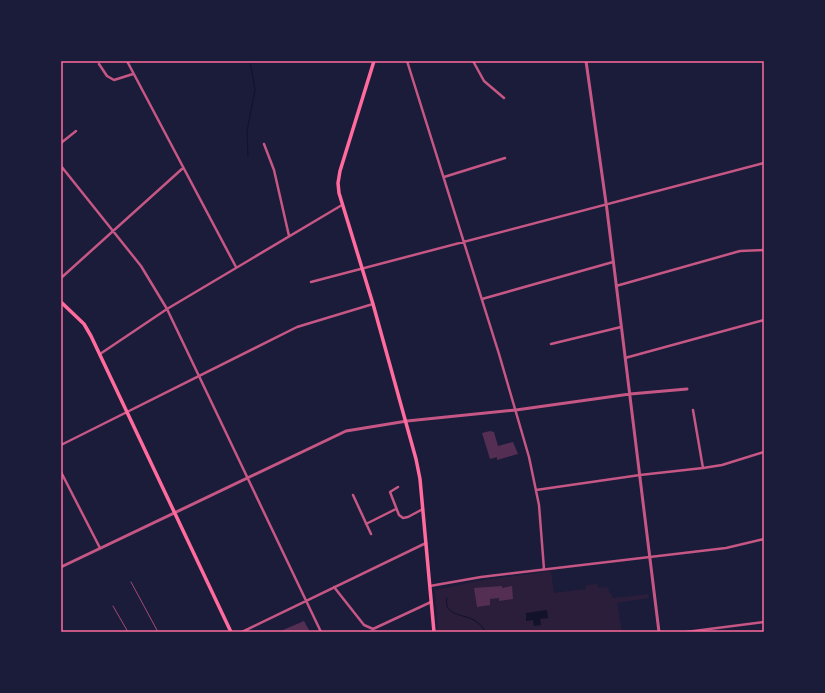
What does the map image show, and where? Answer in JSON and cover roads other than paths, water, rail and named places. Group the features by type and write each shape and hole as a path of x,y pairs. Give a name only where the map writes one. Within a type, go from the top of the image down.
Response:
{"main road":[{"path":"374,61 340,171 338,183 342,205 373,304 406,421 420,479 434,632"},
{"path":"61,302 84,324 100,354 231,632"}],"street":[{"path":"127,61 236,267"},
{"path":"407,61 465,242 516,410 536,490 544,569"},
{"path":"473,61 484,81 504,98"},
{"path":"586,61 660,632"},
{"path":"99,64 107,76 114,80 133,74"},
{"path":"61,143 76,131"},
{"path":"264,144 274,170 289,236"},
{"path":"444,177 505,158"},
{"path":"311,282 606,206 764,163"},
{"path":"61,166 114,230 141,266 167,309 321,632"},
{"path":"61,278 183,168"},
{"path":"100,354 167,309 342,205"},
{"path":"616,286 740,251 764,250"},
{"path":"482,298 613,262"},
{"path":"61,445 126,411 297,327 373,304"},
{"path":"625,358 764,320"},
{"path":"552,344 621,327"},
{"path":"61,566 346,431 406,421 516,410 630,394 687,389"},
{"path":"693,410 703,468"},
{"path":"536,490 722,465 764,452"},
{"path":"61,472 100,548"},
{"path":"398,487 390,492 399,515 403,518 408,517 423,508"},
{"path":"353,495 371,534"},
{"path":"366,524 396,509"},
{"path":"430,586 544,569 726,548 764,540"},
{"path":"242,632 426,543"},
{"path":"334,588 364,625 372,629 431,602"},
{"path":"686,632 764,622"}],"waterway":[{"path":"248,156 247,131 255,90 250,61"},
{"path":"447,598 446,604 450,611 474,620 480,624 486,632"}],"railway":[{"path":"131,582 158,632"},
{"path":"113,606 128,632"}]}
